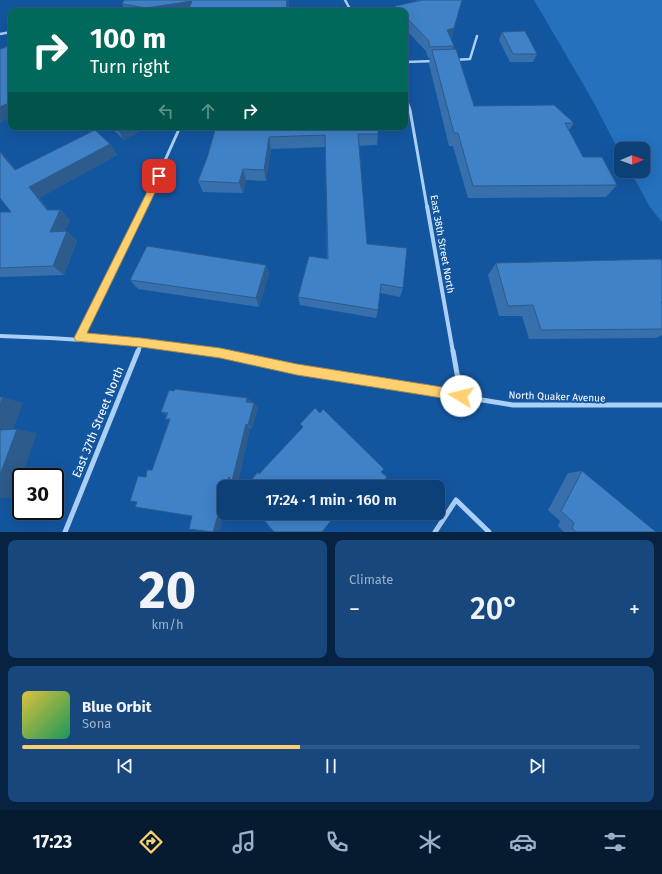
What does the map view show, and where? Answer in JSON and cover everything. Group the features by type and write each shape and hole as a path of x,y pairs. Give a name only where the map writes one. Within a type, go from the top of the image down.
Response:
{"street":[{"path":"448,60 470,59 477,36"},
{"path":"408,62 441,60"},
{"name":"East 38th Street North","path":"408,104 461,396"},
{"path":"79,338 159,176 179,130"},
{"name":"North Quaker Avenue","path":"0,336 79,338 141,342 220,353 297,370 513,405 662,405"},
{"name":"East 37th Street North","path":"65,532 141,342"},
{"path":"435,532 456,500 489,532"}],"shaded area":[{"path":"534,0 662,0 662,222 650,207 634,178 650,178 650,142 614,142 593,101"}],"building":[{"path":"124,0 287,0 286,8 189,8 192,1 146,8 122,4"},
{"path":"423,0 462,0 454,28 447,30 454,46 430,47 428,40 408,19 408,8 397,8 395,6"},
{"path":"525,31 537,54 513,54 502,32"},
{"path":"8,46 8,103 0,107 0,49"},
{"path":"456,49 474,106 554,105 574,123 565,123 583,157 602,157 617,185 473,186 458,133 454,133 432,50"},
{"path":"95,130 110,144 29,187 47,210 60,210 50,232 67,231 53,266 0,268 0,212 11,212 0,198 0,152 15,170"},
{"path":"215,130 378,130 378,134 358,134 367,244 407,248 403,288 381,284 378,310 298,297 309,256 328,259 325,135 269,137 264,170 243,169 239,183 198,181 207,158"},
{"path":"147,246 266,265 256,298 130,280"},
{"path":"661,259 662,329 541,330 533,305 508,306 496,263"},
{"path":"175,389 247,398 246,402 254,403 248,425 246,424 232,480 229,477 228,480 217,480 217,518 213,532 189,529 192,516 135,507 137,502 130,501 138,476 146,477 147,470 152,470 170,419 165,419 168,413 161,412 169,390 174,391"},
{"path":"0,397 3,397 0,404"},
{"path":"315,408 320,413 323,409 384,469 381,472 387,477 385,480 251,480 258,472 259,474 303,427 300,424"},
{"path":"17,429 0,475 0,430"},
{"path":"582,471 656,532 576,532 572,528 574,523 561,511"},
{"path":"264,520 331,520 322,532 274,532"}],"route":[{"path":"159,176 79,338 141,342 220,353 297,370 461,396"}]}
